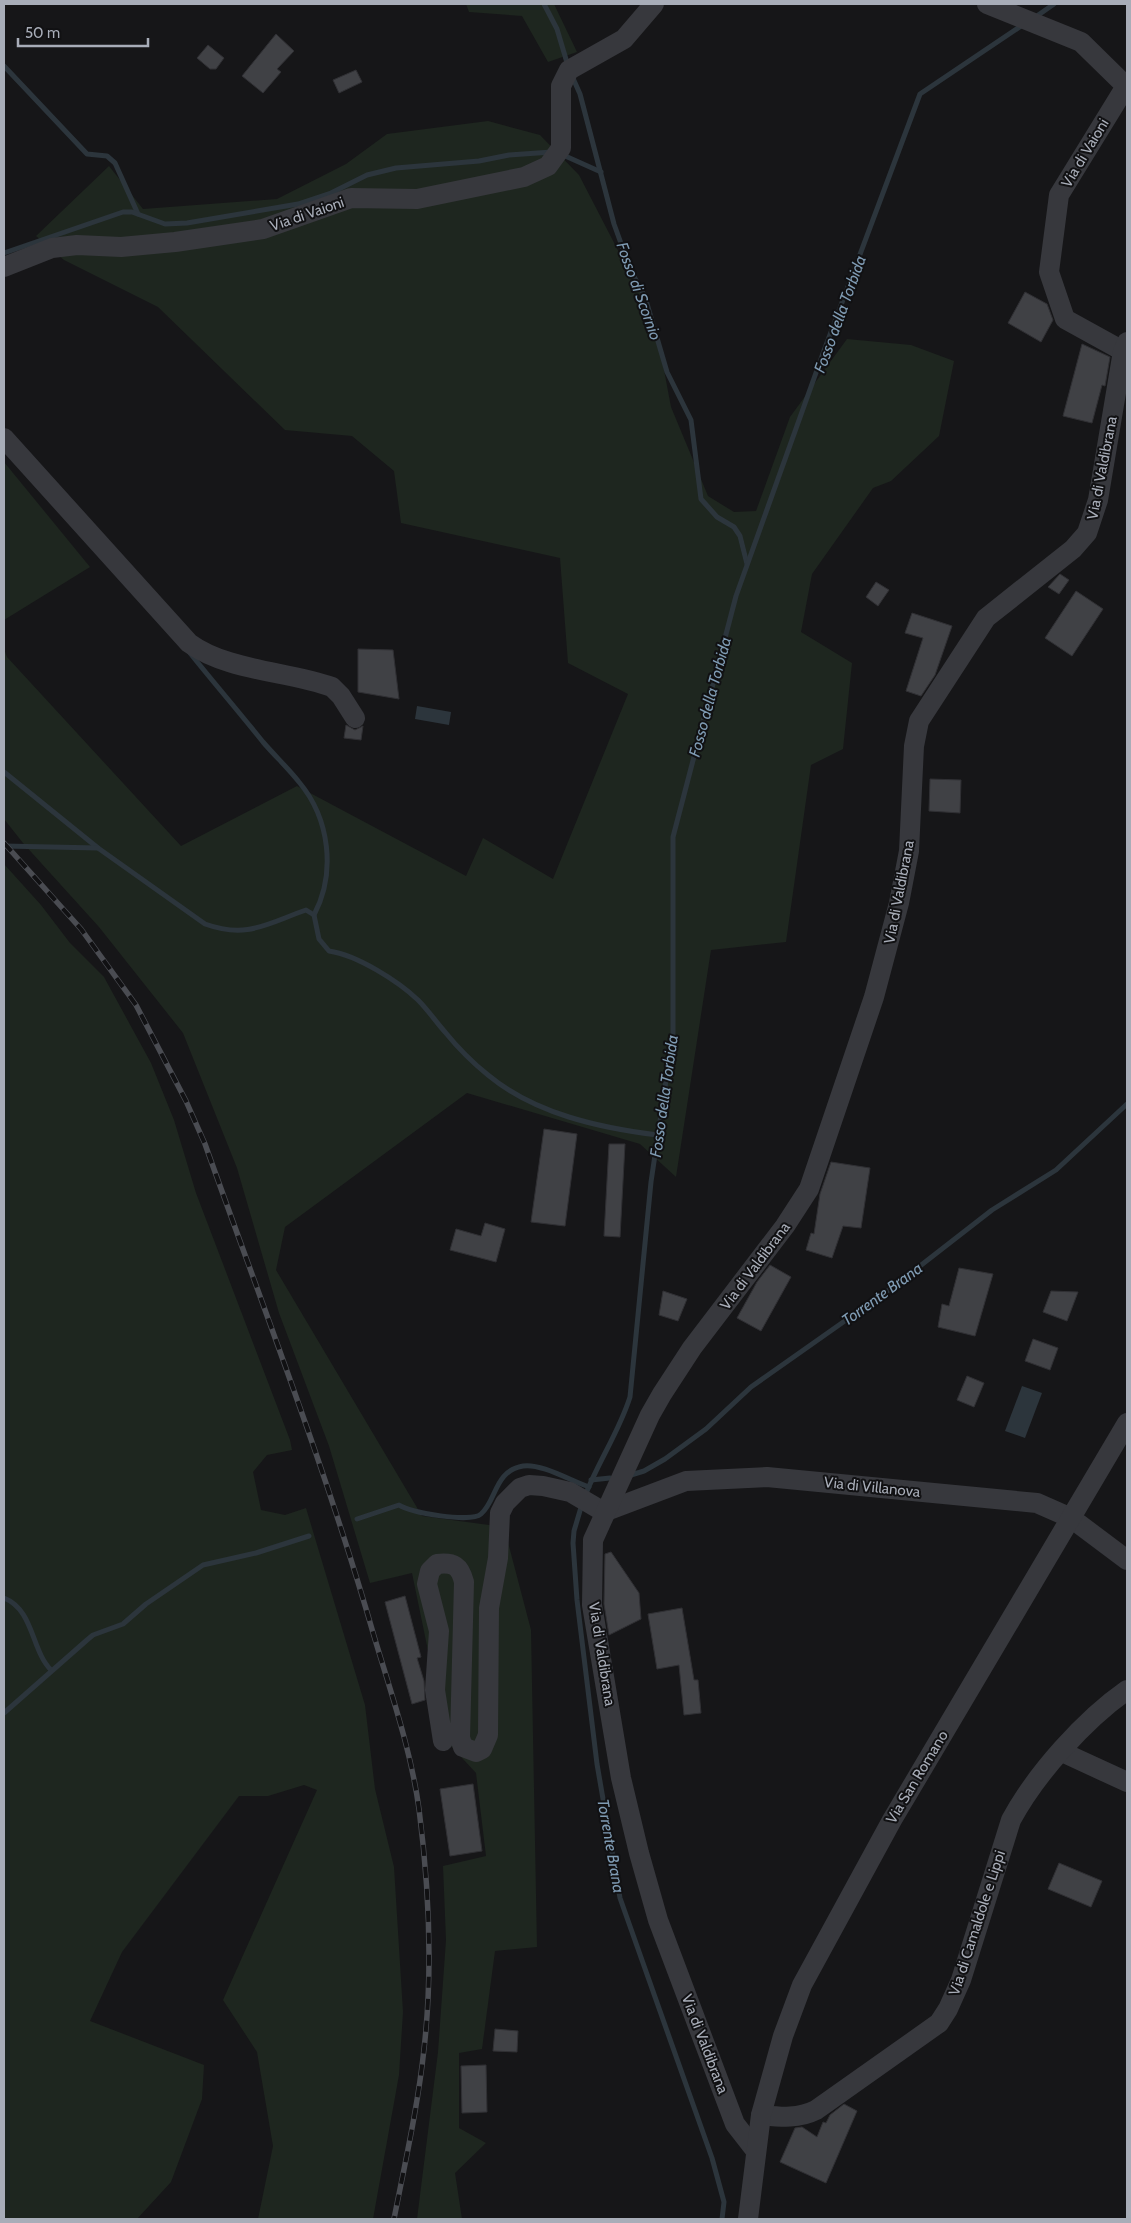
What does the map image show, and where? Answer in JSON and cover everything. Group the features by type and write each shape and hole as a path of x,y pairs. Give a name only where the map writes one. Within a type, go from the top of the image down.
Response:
{"street":[{"name":"Via di Vaioni","path":"4,266 52,248 76,244 122,247 214,237 263,229 351,198 417,199 524,176 548,166 561,148 561,86 569,70 624,39 654,4"},
{"name":"Via di Vaioni","path":"987,4 1081,42 1126,86 1059,195 1048,272 1065,319 1125,347"},
{"name":"Via di Valdibrana","path":"756,2151 735,2124 658,1920 639,1853 621,1778 592,1605 593,1540 604,1512 662,1394 692,1348 785,1226 809,1189 874,996 896,912 909,851 914,746 919,720 986,618 1073,549 1087,533 1098,500 1125,347"},
{"path":"4,438 189,643 219,658 332,687 341,696 355,718"},
{"name":"Via San Romano","path":"756,2151 761,2115 783,2036 802,1985 824,1941 892,1820 1127,1423"},
{"name":"Via di Villanova","path":"604,1512 686,1482 767,1477 1037,1503 1071,1518 1127,1560"},
{"path":"443,1741 435,1690 439,1631 427,1584 430,1571 437,1564 452,1564 460,1569 464,1582 460,1738 463,1747 476,1752 482,1749 488,1735 490,1608 498,1558 500,1513 504,1503 520,1488 529,1485 543,1486 570,1492 604,1512"},
{"name":"Via di Camaldole e Lippi","path":"761,2115 791,2117 809,2114 939,2024 948,2009 960,1980 1011,1820 1021,1802 1086,1723 1127,1690"},
{"path":"1062,1752 1127,1782"},
{"path":"748,2219 756,2151"}],"shaded area":[{"path":"466,4 554,4 577,52 548,62 522,16 469,12"},
{"path":"488,121 540,135 579,175 655,322 671,407 708,496 734,512 756,511 790,417 847,339 911,345 954,361 939,436 891,481 873,488 812,574 801,632 852,663 843,749 811,765 786,942 711,950 676,1177 640,1144 467,1093 285,1227 276,1270 422,1516 504,1527 531,1630 537,1947 495,1951 482,2049 459,2053 459,2128 486,2143 455,2173 462,2219 417,2219 438,2052 446,1940 443,1866 486,1856 476,1773 451,1746 433,1675 412,1573 370,1583 329,1446 279,1313 237,1168 183,1033 99,927 23,843 4,819 4,649 7,657 181,846 297,786 466,876 483,838 553,879 628,694 568,663 560,558 401,523 394,471 352,436 285,430 158,307 64,260 36,236 109,166 143,209 277,199 346,164 387,134"},
{"path":"4,462 90,567 4,620"},
{"path":"417,706 451,712 449,725 415,719"},
{"path":"4,864 41,905 70,943 104,977 151,1063 174,1120 196,1193 290,1440 292,1450 267,1455 253,1472 261,1510 285,1515 306,1508 365,1705 375,1789 394,1867 403,2012 399,2075 373,2219 258,2219 273,2146 257,2052 223,2000 317,1790 304,1785 268,1796 239,1796 122,1952 90,2021 204,2065 202,2099 171,2182 137,2219 4,2219"},
{"path":"1022,1386 1042,1393 1025,1438 1005,1431"}],"building":[{"path":"276,34 294,51 277,69 281,72 263,93 242,76"},
{"path":"208,45 224,58 216,69 210,69 197,58"},
{"path":"356,70 362,82 339,93 333,80"},
{"path":"1025,292 1047,304 1053,320 1041,342 1008,323"},
{"path":"1082,344 1110,357 1105,386 1102,385 1092,423 1063,416"},
{"path":"1060,574 1069,580 1059,594 1048,587"},
{"path":"876,582 889,590 878,606 866,597"},
{"path":"1076,591 1103,609 1072,656 1045,638"},
{"path":"912,613 952,626 935,675 921,696 906,691 923,638 905,633"},
{"path":"358,649 393,650 399,699 358,692"},
{"path":"346,725 355,730 363,726 361,740 344,738"},
{"path":"930,779 961,780 960,813 929,811"},
{"path":"544,1129 577,1134 565,1226 531,1222"},
{"path":"609,1144 625,1144 620,1237 604,1236"},
{"path":"831,1162 870,1168 861,1228 843,1226 832,1258 806,1250 811,1233 814,1234 820,1194"},
{"path":"485,1223 505,1229 496,1262 450,1250 456,1229 481,1236"},
{"path":"770,1265 791,1277 761,1331 737,1318 757,1282"},
{"path":"959,1268 993,1274 975,1336 938,1327 942,1304 949,1306"},
{"path":"663,1291 687,1299 678,1321 659,1315"},
{"path":"1051,1291 1078,1292 1067,1321 1043,1312"},
{"path":"1033,1339 1058,1348 1050,1370 1025,1361"},
{"path":"967,1376 984,1383 974,1407 957,1400"},
{"path":"611,1552 639,1593 641,1619 609,1635 604,1604 605,1554"},
{"path":"405,1596 421,1657 417,1658 424,1681 425,1700 412,1704 385,1602"},
{"path":"682,1608 694,1680 698,1680 701,1713 684,1715 679,1665 657,1669 648,1614"},
{"path":"473,1784 482,1851 450,1856 440,1789"},
{"path":"1059,1863 1102,1881 1091,1907 1048,1889"},
{"path":"495,2029 518,2031 517,2052 493,2051"},
{"path":"486,2065 487,2112 462,2113 461,2066"},
{"path":"844,2104 857,2111 826,2183 780,2162 795,2128 802,2127 817,2137 823,2122 826,2123 830,2115"}],"waterway":[{"name":"Fosso di Scornio","path":"544,4 557,29 568,66"},
{"name":"Fosso della Torbida","path":"1034,18 1054,4"},
{"name":"Fosso della Torbida","path":"585,1496 630,1397 651,1182 673,1033 673,837 736,596 822,356 920,94 1024,24"},
{"path":"4,66 87,154 107,156 115,163 138,214"},
{"name":"Fosso di Scornio","path":"572,76 580,94 614,224 631,271 645,297 667,372 691,420 701,499 717,517 734,527 740,536 747,564"},
{"path":"4,253 123,212 132,212 165,224 187,223 298,204 331,193 367,175 396,168 479,161 509,155 552,152"},
{"path":"563,155 601,172"},
{"path":"190,653 263,742 299,782 318,812 323,829 327,864 321,899 314,915"},
{"path":"4,772 98,848 205,924 233,930 245,930 268,925 306,910 314,915 319,939 329,951 340,953 364,963 410,993 422,1004 466,1055 506,1088 526,1100 569,1117 614,1128 658,1135"},
{"path":"4,846 98,848"},
{"name":"Torrente Brana","path":"631,1475 644,1471 665,1459 706,1429 751,1387 893,1287 992,1210 1056,1170 1127,1104"},
{"path":"357,1519 399,1505 415,1511 441,1516 475,1517 486,1508 506,1474 523,1466 538,1467 589,1487"},
{"name":"Torrente Brana","path":"591,1480 610,1478"},
{"name":"Torrente Brana","path":"582,1504 574,1531 573,1543 577,1600 597,1764 620,1898 712,2158 724,2202 722,2219"},
{"path":"4,1713 93,1635 123,1624 146,1604 203,1565 256,1553 309,1536"},
{"path":"4,1598 14,1604 27,1621 39,1652 51,1670"}],"railway":[{"path":"4,843 81,929 136,1005 186,1101 205,1144 315,1450 336,1512 400,1722 411,1765 419,1809 425,1868 429,1959 427,2019 421,2070 411,2134 394,2219"}]}
